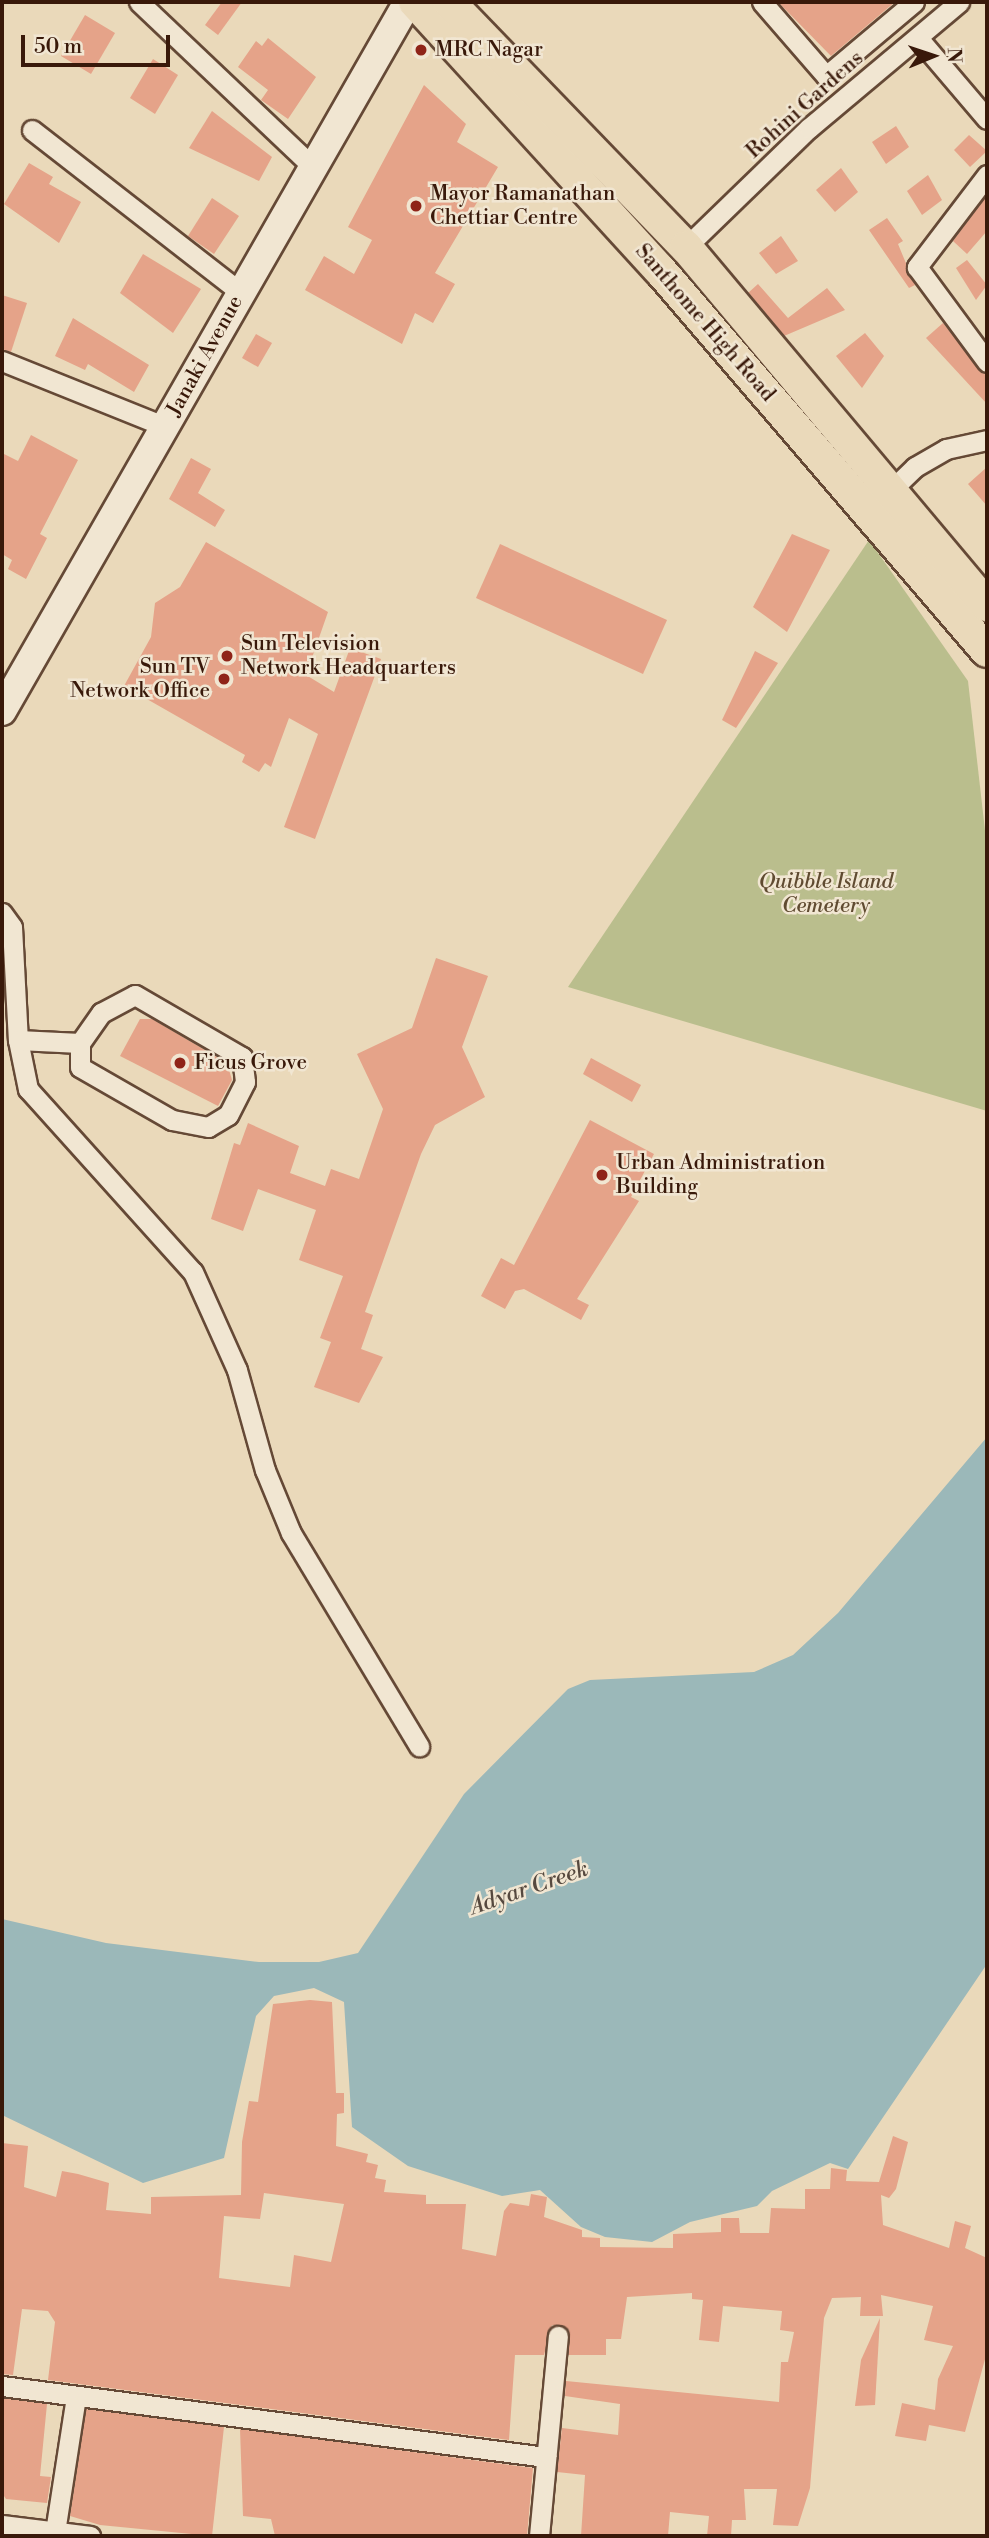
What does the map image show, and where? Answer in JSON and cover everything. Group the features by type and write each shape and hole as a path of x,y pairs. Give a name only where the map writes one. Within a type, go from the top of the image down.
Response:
{"main road":[{"name":"Santhome High Road","path":"415,2 869,512 987,651"},
{"name":"Santhome High Road","path":"449,2 686,247 987,606"}],"street":[{"path":"139,2 311,165"},
{"name":"Janaki Avenue","path":"2,711 166,427 311,165 408,2"},
{"path":"762,2 826,76 914,2"},
{"name":"Rohini Gardens","path":"686,247 809,128 958,2"},
{"path":"918,38 987,120"},
{"path":"32,130 240,292"},
{"path":"987,175 917,267 987,362"},
{"path":"2,361 166,427"},
{"path":"869,512 891,490 946,449 987,440"},
{"path":"2,913 12,927 18,1040 27,1089 38,1106 175,1245 193,1272 232,1358 265,1470 291,1533 419,1746"},
{"path":"135,995 242,1058 245,1082 228,1115 208,1127 172,1120 80,1067 80,1043 101,1013 135,995"},
{"path":"18,1040 80,1043"},
{"path":"539,2536 558,2336"},
{"path":"2,2386 546,2458"},
{"path":"55,2532 76,2397"},
{"path":"2,2525 90,2536"}],"green space":[{"name":"Quibble Island Cemetery","path":"869,540 968,681 987,848 987,1111 568,987"}],"water":[{"name":"Adyar Creek","path":"987,1437 987,1964 848,2169 830,2163 772,2191 757,2206 690,2222 652,2242 605,2237 581,2227 540,2190 502,2196 408,2166 352,2127 344,2002 314,1988 274,1996 256,2016 224,2158 143,2183 2,2115 2,1919 106,1943 259,1962 319,1962 358,1953 464,1794 568,1689 590,1680 754,1672 793,1655 838,1613"}],"building":[{"path":"222,2 242,2 218,35 205,25"},
{"path":"778,2 895,2 831,56"},
{"path":"85,15 115,33 91,74 61,56"},
{"path":"268,38 316,77 288,119 261,100 268,90 238,67 256,41 262,46"},
{"path":"153,59 178,75 155,114 130,98"},
{"name":"Mayor Ramanathan Chettiar Centre","path":"424,85 466,124 457,142 498,167 435,273 455,284 433,323 415,313 402,344 305,290 324,256 354,274 372,240 348,227"},
{"path":"212,111 272,157 259,181 189,148"},
{"path":"896,126 909,147 886,164 872,142"},
{"path":"969,135 987,151 970,167 954,150"},
{"path":"29,163 53,177 49,184 81,202 59,243 4,204"},
{"path":"841,168 858,192 835,212 816,190"},
{"path":"928,175 942,200 922,215 907,191"},
{"path":"987,195 987,231 967,254 953,241"},
{"path":"212,198 239,216 214,254 188,236"},
{"path":"887,218 903,241 898,244 915,285 909,288 869,230"},
{"path":"781,236 798,261 776,274 759,253"},
{"path":"143,254 201,289 173,333 120,293"},
{"path":"967,260 987,285 976,300 956,268"},
{"path":"758,284 788,318 827,288 845,310 784,336 748,293"},
{"path":"2,295 27,303 11,352 2,349"},
{"path":"73,318 149,365 134,392 88,364 85,370 55,356"},
{"path":"943,323 987,377 987,404 926,338"},
{"path":"865,333 884,356 862,388 836,356"},
{"path":"256,334 272,343 258,367 242,358"},
{"path":"31,435 78,460 40,534 47,538 26,579 8,569 12,560 2,554 2,453 18,461"},
{"path":"191,458 211,469 198,493 225,510 215,527 169,499"},
{"path":"987,467 987,506 968,484"},
{"path":"792,534 830,550 787,632 753,607"},
{"name":"Sun Television Network Headquarters","path":"206,542 328,612 306,675 334,692 350,648 381,659 315,839 284,827 318,734 289,718 271,767 265,763 259,772 242,762 245,755 124,686 151,637 155,603 180,587"},
{"path":"500,544 667,620 643,674 476,598"},
{"path":"755,651 778,663 736,728 722,720"},
{"path":"436,958 488,976 462,1047 485,1097 435,1125 421,1154 365,1312 373,1315 361,1349 383,1357 359,1403 314,1387 331,1342 320,1338 343,1276 299,1260 316,1210 258,1189 243,1231 211,1219 234,1143 240,1145 248,1123 299,1146 290,1173 325,1186 331,1169 359,1179 383,1109 357,1054 412,1028"},
{"name":"Ficus Grove","path":"140,1019 152,1019 227,1063 232,1080 218,1106 120,1056"},
{"path":"591,1058 641,1085 632,1102 583,1074"},
{"name":"Urban Administration Building","path":"590,1120 654,1154 631,1197 639,1201 577,1299 589,1305 581,1320 524,1289 515,1291 505,1309 481,1296 501,1258 514,1265"},
{"path":"310,2000 332,2002 336,2093 344,2093 344,2113 337,2114 336,2146 368,2154 366,2162 378,2165 375,2178 386,2180 384,2192 426,2195 426,2204 466,2204 462,2249 496,2256 504,2211 510,2203 529,2206 531,2194 547,2197 544,2217 582,2230 582,2237 600,2238 600,2247 673,2248 673,2234 721,2232 721,2218 739,2218 740,2233 769,2233 771,2208 805,2209 805,2189 830,2189 831,2168 847,2170 846,2181 879,2182 893,2136 908,2142 896,2189 889,2198 881,2195 883,2225 949,2248 955,2221 971,2226 965,2248 987,2258 987,2352 965,2432 929,2425 926,2441 895,2436 902,2403 935,2410 938,2379 953,2346 924,2340 933,2306 881,2295 883,2316 860,2316 861,2297 832,2298 824,2318 810,2488 798,2526 773,2525 777,2489 744,2489 746,2520 732,2520 731,2536 707,2536 709,2516 670,2512 668,2536 581,2536 585,2475 557,2472 562,2428 618,2435 620,2404 565,2396 566,2381 779,2402 781,2362 788,2362 794,2332 780,2330 782,2311 723,2306 719,2342 699,2340 703,2300 692,2299 692,2293 627,2297 621,2339 606,2339 606,2355 568,2355 569,2330 552,2325 544,2355 515,2355 509,2440 48,2380 55,2322 48,2311 22,2309 13,2375 2,2374 2,2143 28,2146 24,2187 56,2197 62,2171 78,2174 109,2183 106,2210 151,2214 151,2197 241,2195 242,2142 249,2101 258,2102 273,2004","holes":["264,2193 344,2204 331,2262 294,2255 290,2287 219,2278 224,2216 260,2219"]},
{"path":"880,2318 875,2405 855,2406 861,2360"},
{"path":"2,2398 47,2404 40,2476 51,2477 47,2503 6,2499 2,2493"},
{"path":"86,2409 224,2427 212,2536 100,2525 70,2516"},
{"path":"240,2429 533,2468 527,2536 275,2536 271,2519 243,2516"}],"place":[{"name":"MRC Nagar","path":"421,50"},
{"name":"Mayor Ramanathan Chettiar Centre","path":"416,206"},
{"name":"Sun Television Network Headquarters","path":"227,656"},
{"name":"Sun TV Network Office","path":"224,679"},
{"name":"Ficus Grove","path":"180,1063"},
{"name":"Urban Administration Building","path":"602,1175"}]}
